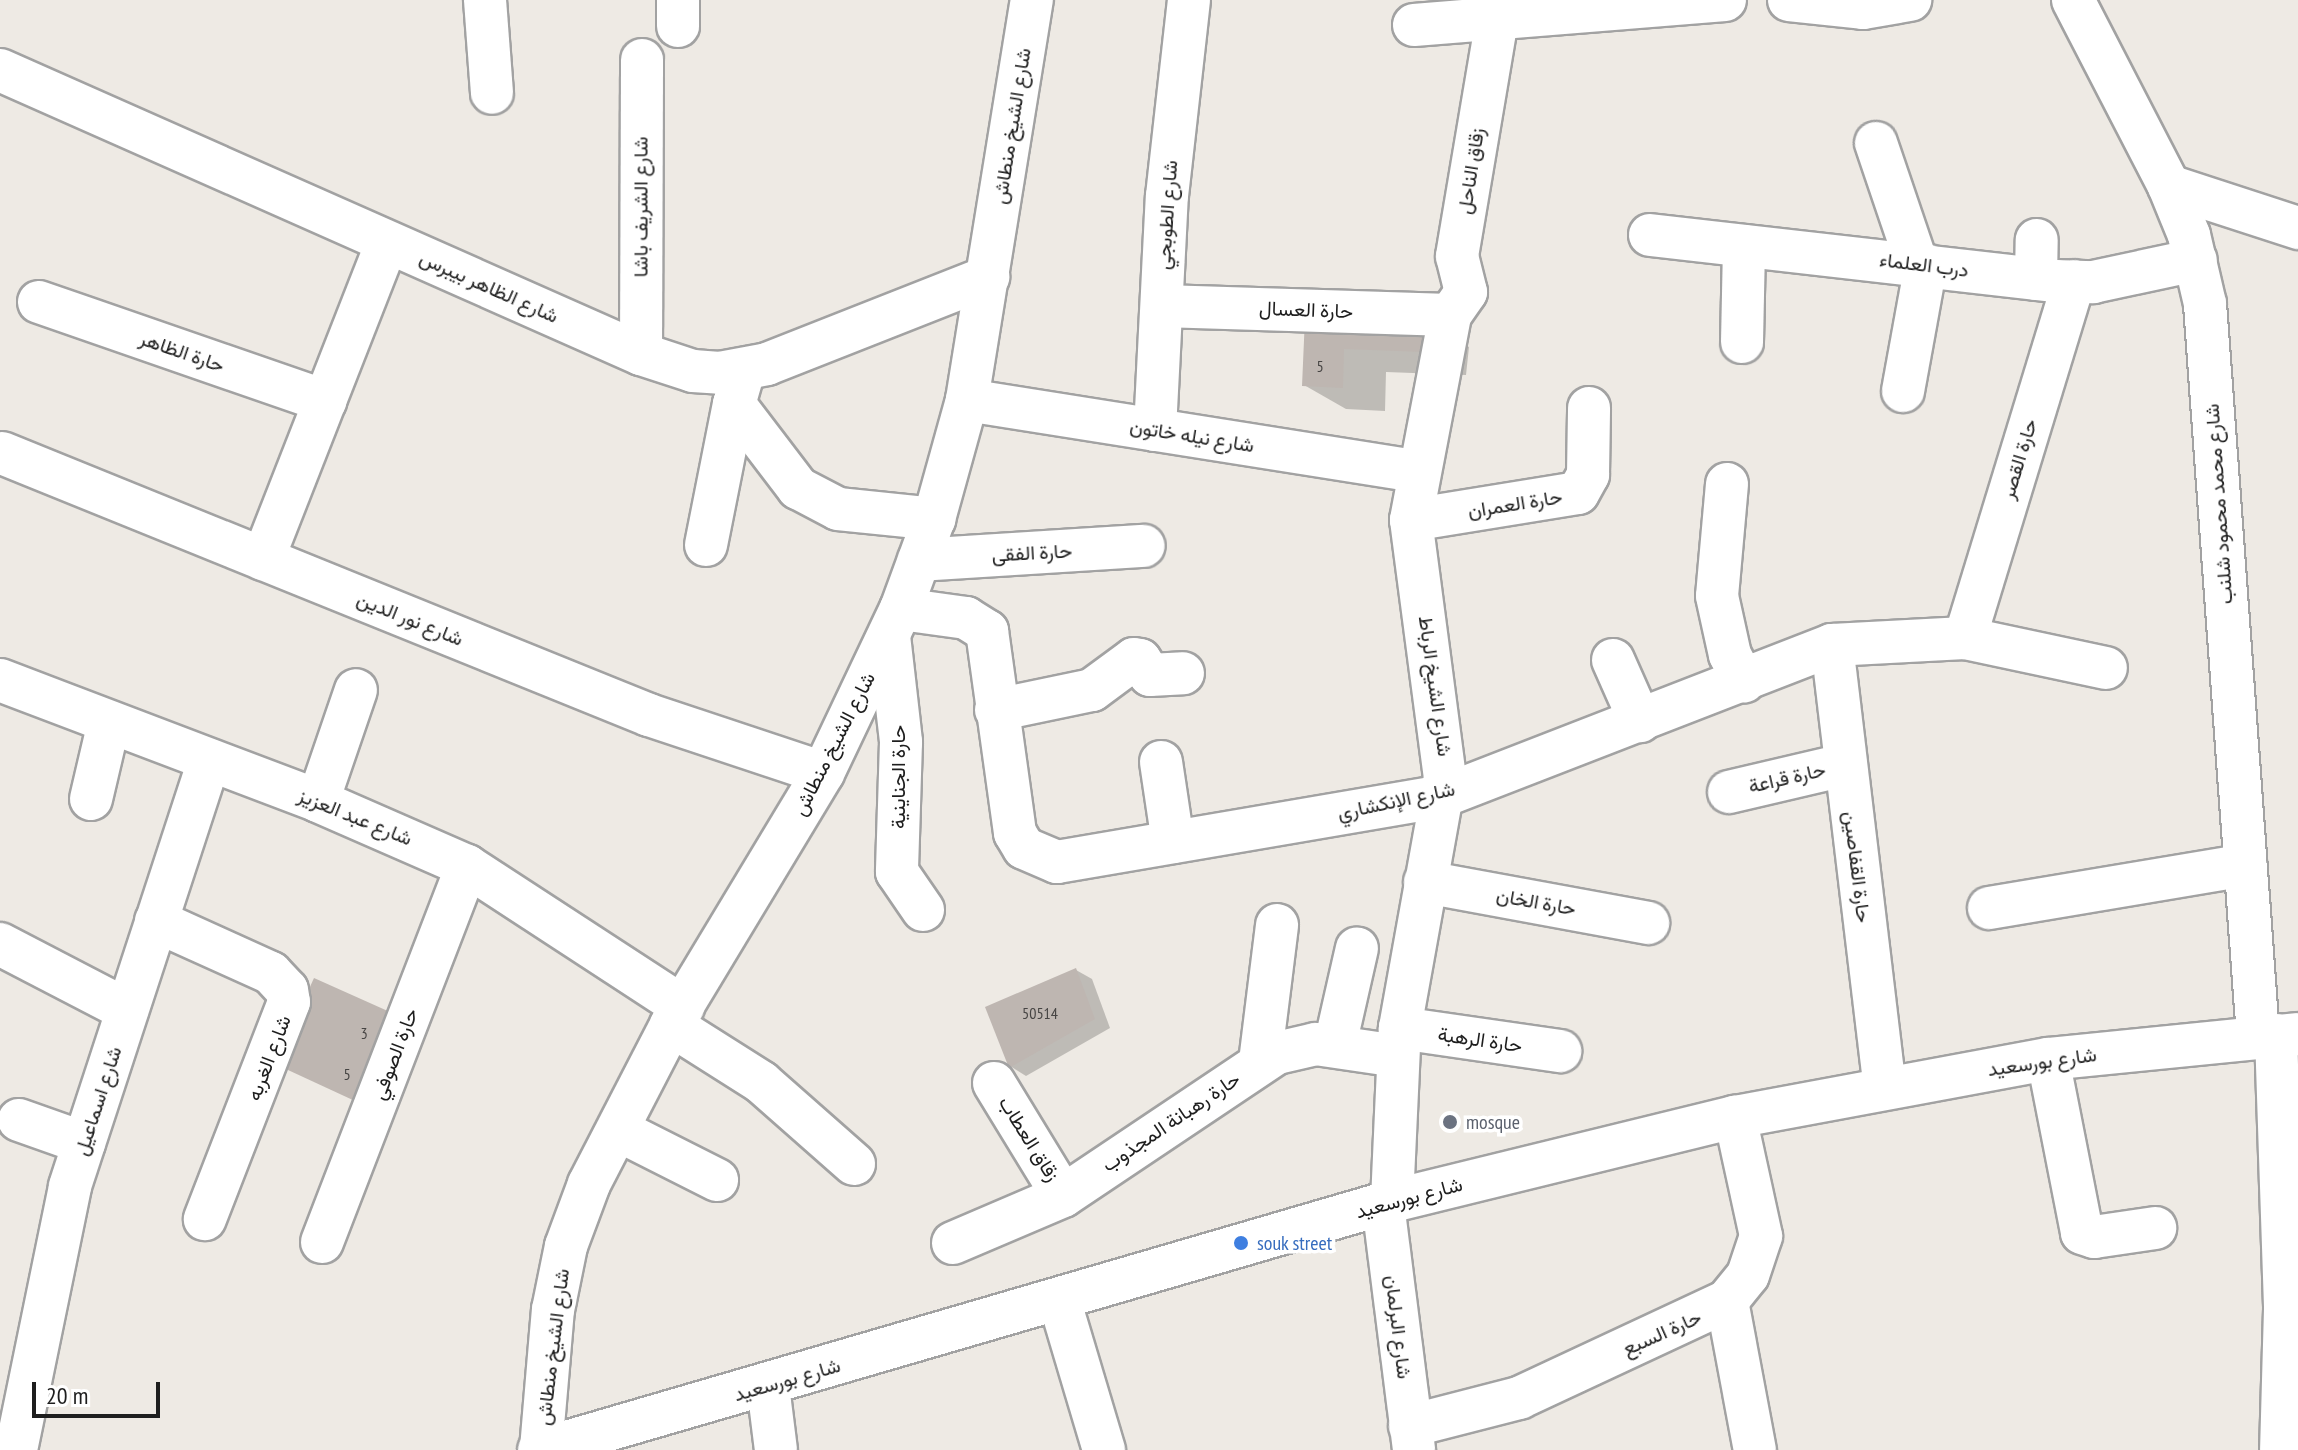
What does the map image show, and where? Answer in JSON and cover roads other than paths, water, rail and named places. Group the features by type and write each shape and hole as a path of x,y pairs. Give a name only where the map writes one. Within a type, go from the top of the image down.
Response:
{"street":[{"path":"485,0 492,93"},
{"name":"شارع الشيخ منطاش","path":"540,1450 553,1310 566,1246 589,1184 677,1016 823,773 895,623 934,519 967,400 1032,0"},
{"name":"شارع الطوبجي","path":"1155,430 1167,196 1189,0"},
{"path":"1414,25 1725,0"},
{"path":"1789,0 1863,8 1910,0"},
{"name":"شارع محمد محمود شلنب","path":"2073,0 2169,186 2196,260 2205,304 2245,865 2277,1035 2285,1309 2281,1450"},
{"name":"زقاق الناحل","path":"1450,315 1466,292 1457,256 1497,19"},
{"name":"شارع الشريف باشا","path":"641,354 642,60"},
{"name":"شارع الظاهر بيبرس","path":"0,70 641,354 739,387 988,277"},
{"path":"1876,143 1922,264 1903,391"},
{"path":"2169,186 2298,228"},
{"name":"درب العلماء","path":"1650,235 1922,264 2049,267 2196,260"},
{"path":"263,559 387,242"},
{"path":"1742,342 1744,246"},
{"name":"حارة القصر","path":"1965,638 2049,267"},
{"name":"حارة الظاهر","path":"39,302 325,401"},
{"name":"حارة العسال","path":"1162,306 1450,315"},
{"name":"شارع الشيخ الرباط","path":"1387,1203 1399,1042 1425,882 1443,796 1446,761 1411,520 1417,471 1450,315"},
{"path":"739,387 783,472 817,501 838,509 934,519"},
{"path":"706,545 739,387"},
{"name":"شارع نيله خاتون","path":"967,400 1417,471"},
{"name":"حارة العمران","path":"1411,520 1578,493 1588,475 1589,408"},
{"name":"شارع نور الدين","path":"2,453 637,710 823,773"},
{"path":"1727,484 1717,596 1730,655 1744,681"},
{"name":"حارة الفقى","path":"919,560 1144,546"},
{"name":"شارع الإنكشاري","path":"895,623 966,618 987,631 1015,833 1024,848 1057,862 1443,796 1832,645 1965,638 2106,668"},
{"name":"حارة الجناينية","path":"895,623 901,742 897,872 923,910"},
{"name":"حارة القفاصين","path":"1832,645 1885,1088"},
{"path":"996,710 1092,690 1134,659 1150,675 1183,673"},
{"path":"1613,660 1640,721"},
{"name":"شارع عبد العزيز","path":"0,680 318,801 467,866 677,1016 761,1082 854,1164"},
{"path":"318,801 356,690"},
{"path":"91,799 109,722"},
{"name":"شارع اسماعيل","path":"16,1450 51,1265 84,1143 209,760"},
{"path":"1161,762 1173,842"},
{"name":"حارة قراعة","path":"1729,792 1844,765"},
{"path":"1989,908 2245,865"},
{"name":"حارة الصوفي","path":"322,1242 467,866"},
{"name":"حارة الخان","path":"1425,882 1648,923"},
{"name":"شارع الغربه","path":"156,921 271,973 287,990 289,1002 205,1219"},
{"path":"1260,1062 1277,925"},
{"path":"0,944 127,1010"},
{"path":"1335,1045 1357,948"},
{"name":"شارع بورسعيد","path":"540,1450 1387,1203 1735,1117 2048,1059 2277,1035"},
{"name":"حارة رهبانة المجذوب","path":"953,1243 1063,1196 1260,1062 1296,1047 1399,1042"},
{"name":"حارة الرهبة","path":"1399,1042 1560,1051"},
{"path":"2048,1059 2082,1233 2094,1237 2155,1228"},
{"name":"زقاق العطاب","path":"994,1083 1063,1196"},
{"name":"حارة السبع","path":"1412,1438 1519,1398 1727,1301 1748,1275 1761,1236 1735,1117"},
{"path":"19,1120 84,1143"},
{"path":"618,1130 717,1180"},
{"name":"شارع البرلمان","path":"1387,1203 1412,1438"},
{"path":"1059,1299 1104,1450"},
{"path":"1727,1301 1755,1450"},
{"path":"768,1386 776,1450"}],"place":[{"name":"mosque","path":"1450,1122"},
{"name":"souk street","path":"1241,1243"}]}
